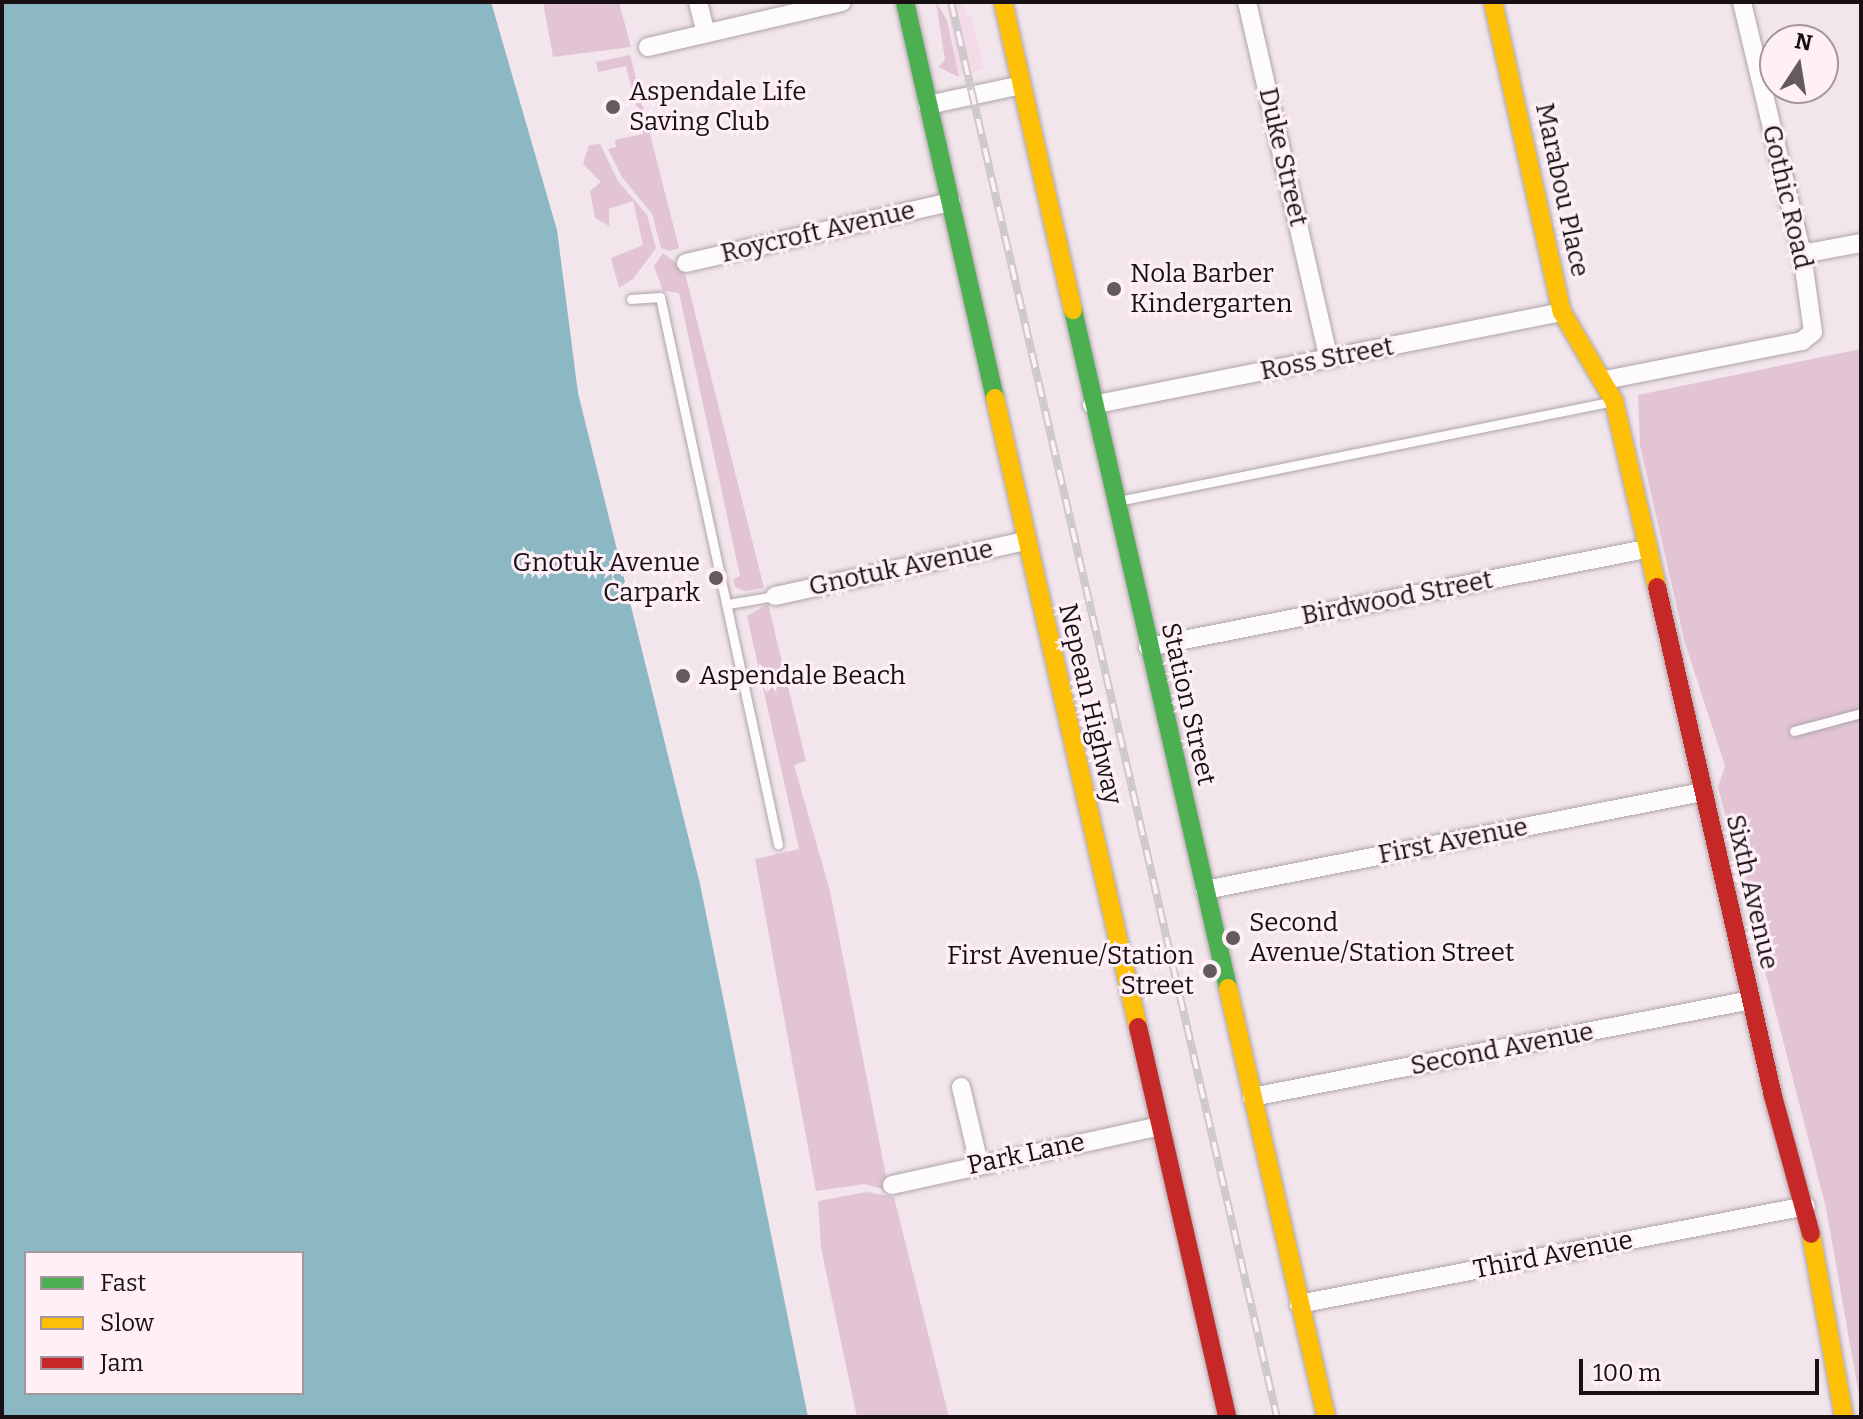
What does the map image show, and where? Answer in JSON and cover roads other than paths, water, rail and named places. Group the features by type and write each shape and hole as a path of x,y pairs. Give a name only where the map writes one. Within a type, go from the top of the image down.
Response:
{"main road":[{"name":"Nepean Highway","path":"905,2 1227,1417"},
{"name":"Station Street","path":"1003,2 1092,405 1326,1417"},
{"name":"Marabou Place","path":"1493,2 1562,312 1605,380"},
{"name":"Sixth Avenue","path":"1605,380 1614,401 1751,1000 1806,1206 1839,1416"}],"street":[{"path":"698,2 706,33"},
{"path":"648,47 790,8 842,2"},
{"name":"Duke Street","path":"1247,2 1329,359"},
{"name":"Gothic Road","path":"1605,380 1802,341 1815,325 1802,254 1742,2"},
{"path":"928,105 1021,85"},
{"name":"Roycroft Avenue","path":"686,263 951,202"},
{"path":"1802,254 1861,243"},
{"name":"Ross Street","path":"1092,405 1562,312"},
{"name":"Gnotuk Avenue","path":"775,596 1026,541"},
{"name":"Birdwood Street","path":"1148,647 1646,549"},
{"name":"First Avenue","path":"1205,890 1702,792"},
{"name":"Second Avenue","path":"1252,1097 1751,1000"},
{"path":"961,1087 979,1164"},
{"name":"Park Lane","path":"892,1185 1160,1126"},
{"name":"Third Avenue","path":"1299,1304 1806,1206"}],"lane":[{"path":"631,299 660,297 778,844"},
{"path":"1115,502 1614,401"},
{"path":"728,604 775,596"},
{"path":"1794,731 1861,713"}],"water":[{"path":"2,2 491,2 557,230 578,393 700,884 808,1417 2,1417"}],"railway":[{"path":"951,2 1277,1417"}],"place":[{"name":"Aspendale Life Saving Club","path":"613,107"},
{"name":"Nola Barber Kindergarten","path":"1114,289"},
{"name":"Gnotuk Avenue Carpark","path":"716,578"},
{"name":"Aspendale Beach","path":"683,676"},
{"name":"Second Avenue/Station Street","path":"1233,938"},
{"name":"First Avenue/Station Street","path":"1210,971"}]}
